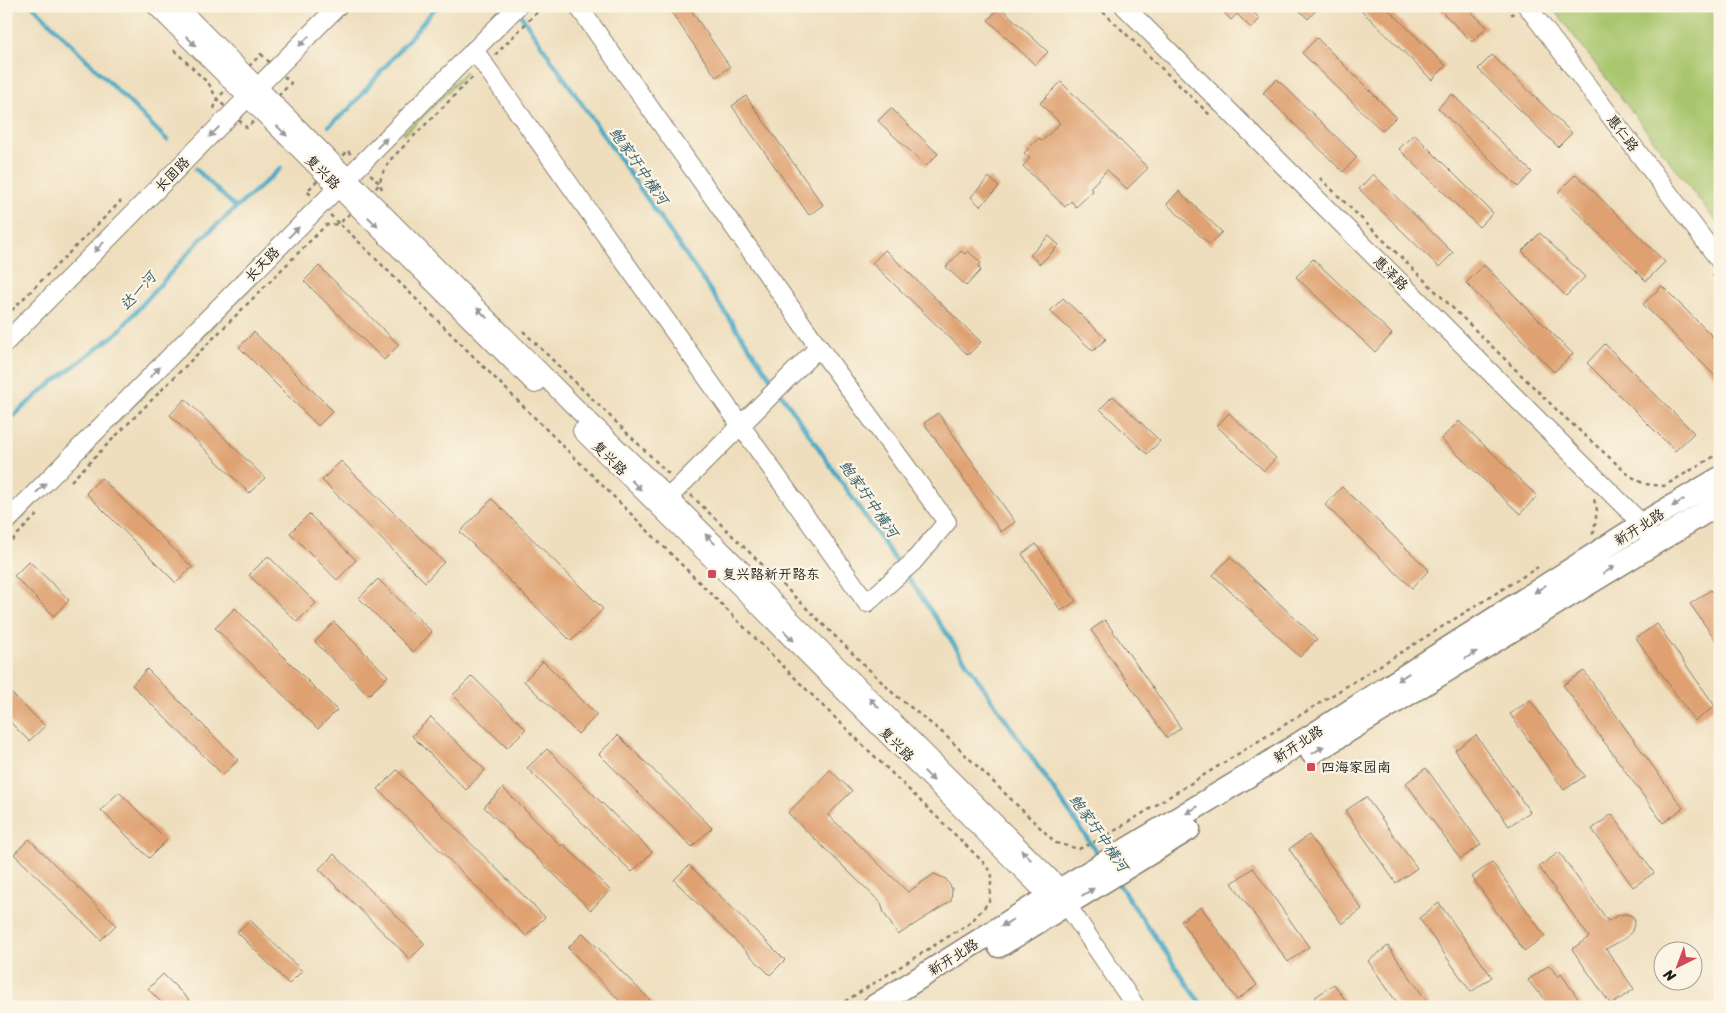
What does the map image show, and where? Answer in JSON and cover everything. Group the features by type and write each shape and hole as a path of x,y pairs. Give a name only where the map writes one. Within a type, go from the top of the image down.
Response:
{"main road":[{"name":"新开北路","path":"900,1007 1111,861 1267,764 1642,524 1720,478"},
{"name":"新开北路","path":"1111,861 1720,503"},
{"name":"新开北路","path":"873,1007 1059,897"}],"street":[{"name":"复兴路","path":"156,6 253,92 664,503 719,566 1059,897 1136,1007"},
{"name":"复兴路","path":"178,6 253,92"},
{"name":"长固路","path":"6,342 338,6"},
{"name":"长天路","path":"6,522 518,6"},
{"path":"474,50 867,603 913,562 947,522 819,347 578,6"},
{"name":"惠泽路","path":"1124,6 1642,524 1652,544"},
{"name":"惠仁路","path":"1527,6 1720,261"},
{"path":"664,503 819,347"}],"path":[{"path":"1097,6 1213,119"},
{"path":"383,191 380,184 383,171 390,160 542,7"},
{"path":"174,50 209,84 217,99 214,109"},
{"path":"1316,174 1561,414 1628,475 1644,484 1664,486 1720,453"},
{"path":"6,316 124,199"},
{"path":"69,482 326,225 339,224 815,698 982,860 992,874 989,902 970,923 836,1007"},
{"path":"522,330 672,477"},
{"path":"686,491 894,694 944,734 1056,843 1079,848 1111,861 1545,563"},
{"path":"1587,537 1594,532 1597,510 1592,494"},
{"path":"6,546 43,508"}],"green space":[{"path":"1551,6 1715,6 1720,12 1720,227"},
{"path":"465,71 467,73 405,135 403,133"},
{"path":"313,223 314,225 6,534 6,531"}],"building":[{"path":"667,6 688,6 730,67 716,77"},
{"path":"1218,6 1247,6 1260,19 1251,28 1237,14 1231,20"},
{"path":"1295,6 1320,6 1308,19"},
{"path":"1357,6 1385,6 1446,66 1432,80"},
{"path":"1436,6 1465,6 1487,27 1472,42"},
{"path":"1000,7 1048,52 1035,65 988,20"},
{"path":"1317,38 1396,117 1382,131 1302,53"},
{"path":"1492,55 1572,133 1558,147 1478,69"},
{"path":"1277,79 1357,157 1343,172 1263,93"},
{"path":"1061,82 1148,168 1127,189 1107,170 1090,188 1093,191 1076,207 1071,201 1065,207 1023,166 1030,158 1024,153 1039,138 1042,141 1060,123 1040,103"},
{"path":"1452,94 1532,172 1518,187 1438,108"},
{"path":"746,96 823,205 809,215 732,106"},
{"path":"891,108 938,154 926,166 878,121"},
{"path":"1414,134 1493,213 1479,227 1399,149"},
{"path":"1373,174 1453,253 1439,267 1359,189"},
{"path":"1576,174 1665,262 1646,281 1558,192"},
{"path":"989,177 999,187 980,206 971,197"},
{"path":"1179,191 1222,232 1210,245 1167,204"},
{"path":"1540,233 1585,277 1566,296 1522,251"},
{"path":"1049,236 1059,245 1040,264 1030,255"},
{"path":"885,250 981,342 968,355 872,263"},
{"path":"961,251 965,254 968,251 981,263 978,267 981,270 966,286 946,267"},
{"path":"1313,259 1392,334 1375,352 1296,277"},
{"path":"1484,265 1573,354 1554,372 1466,283"},
{"path":"319,266 399,345 384,360 304,281"},
{"path":"1662,286 1720,344 1720,381 1643,304"},
{"path":"1063,298 1106,339 1093,351 1050,311"},
{"path":"254,332 333,411 318,426 239,347"},
{"path":"1605,344 1694,433 1675,451 1587,363"},
{"path":"1113,396 1160,441 1147,454 1100,409"},
{"path":"185,399 265,478 249,493 170,415"},
{"path":"938,413 1015,522 1001,532 924,423"},
{"path":"1229,413 1276,458 1264,471 1217,426"},
{"path":"1459,421 1537,496 1520,514 1441,439"},
{"path":"341,461 444,562 425,582 322,480"},
{"path":"101,478 192,567 176,583 86,493"},
{"path":"1342,487 1429,570 1412,588 1325,505"},
{"path":"492,499 603,609 571,641 460,532"},
{"path":"309,514 356,560 337,580 290,533"},
{"path":"1036,544 1076,601 1061,611 1022,554"},
{"path":"268,556 316,603 297,622 249,575"},
{"path":"1230,557 1317,639 1300,657 1213,575"},
{"path":"29,561 69,600 54,616 14,576"},
{"path":"378,579 432,632 413,652 359,598"},
{"path":"1711,590 1720,602 1720,646 1690,604"},
{"path":"235,608 337,710 318,729 215,628"},
{"path":"1105,620 1181,728 1167,738 1091,630"},
{"path":"334,622 388,676 369,695 315,642"},
{"path":"1657,624 1715,706 1695,721 1636,638"},
{"path":"543,661 597,715 578,734 524,681"},
{"path":"147,669 238,760 223,775 132,685"},
{"path":"1584,671 1683,808 1663,823 1563,685"},
{"path":"472,676 526,729 507,748 453,695"},
{"path":"6,688 45,726 29,741 6,718"},
{"path":"1530,700 1585,776 1564,790 1510,714"},
{"path":"431,717 485,770 466,790 412,736"},
{"path":"618,735 712,828 692,847 599,754"},
{"path":"1476,735 1530,812 1509,826 1455,750"},
{"path":"547,749 652,852 632,872 527,768"},
{"path":"1426,768 1481,845 1460,859 1406,783"},
{"path":"397,770 545,917 526,936 378,789"},
{"path":"830,770 852,791 828,815 908,892 934,874 946,879 952,889 951,901 898,935 884,913 881,903 788,813"},
{"path":"503,788 561,846 563,844 610,890 591,910 484,807"},
{"path":"119,792 167,840 149,858 101,810"},
{"path":"1366,797 1417,868 1396,883 1345,811"},
{"path":"1612,814 1654,873 1633,887 1592,829"},
{"path":"1309,835 1362,909 1342,924 1289,849"},
{"path":"29,839 116,925 101,940 14,854"},
{"path":"1559,852 1608,921 1619,915 1626,914 1632,916 1635,920 1632,931 1626,938 1606,949 1634,989 1611,1005 1572,949 1589,937 1539,867"},
{"path":"334,854 425,944 410,959 319,869"},
{"path":"1492,862 1545,936 1524,951 1472,877"},
{"path":"689,865 785,960 770,975 674,880"},
{"path":"1253,868 1309,947 1288,962 1232,883"},
{"path":"1439,903 1492,977 1471,992 1419,918"},
{"path":"1201,907 1257,985 1237,1000 1181,921"},
{"path":"250,920 302,971 289,984 237,932"},
{"path":"583,933 657,1007 626,1007 568,948"},
{"path":"1388,946 1431,1007 1400,1007 1368,961"},
{"path":"1549,965 1558,977 1561,974 1584,1007 1550,1007 1539,991 1538,993 1528,980"},
{"path":"163,974 196,1007 166,1007 148,989"},
{"path":"1334,984 1350,1007 1320,1007 1314,998"}],"waterway":[{"path":"33,6 167,140"},
{"name":"达一河","path":"329,126 349,109 437,6"},
{"name":"鲍家圩中横河","path":"518,11 776,386"},
{"name":"达一河","path":"6,422 43,390 117,333 200,240 281,168"},
{"path":"196,169 236,208"},
{"name":"鲍家圩中横河","path":"780,392 900,567"},
{"name":"鲍家圩中横河","path":"905,573 1100,857"},
{"name":"鲍家圩中横河","path":"1116,880 1203,1007"}],"place":[{"name":"复兴路新开路东","path":"712,574"},
{"name":"四海家园南","path":"1311,767"}]}
